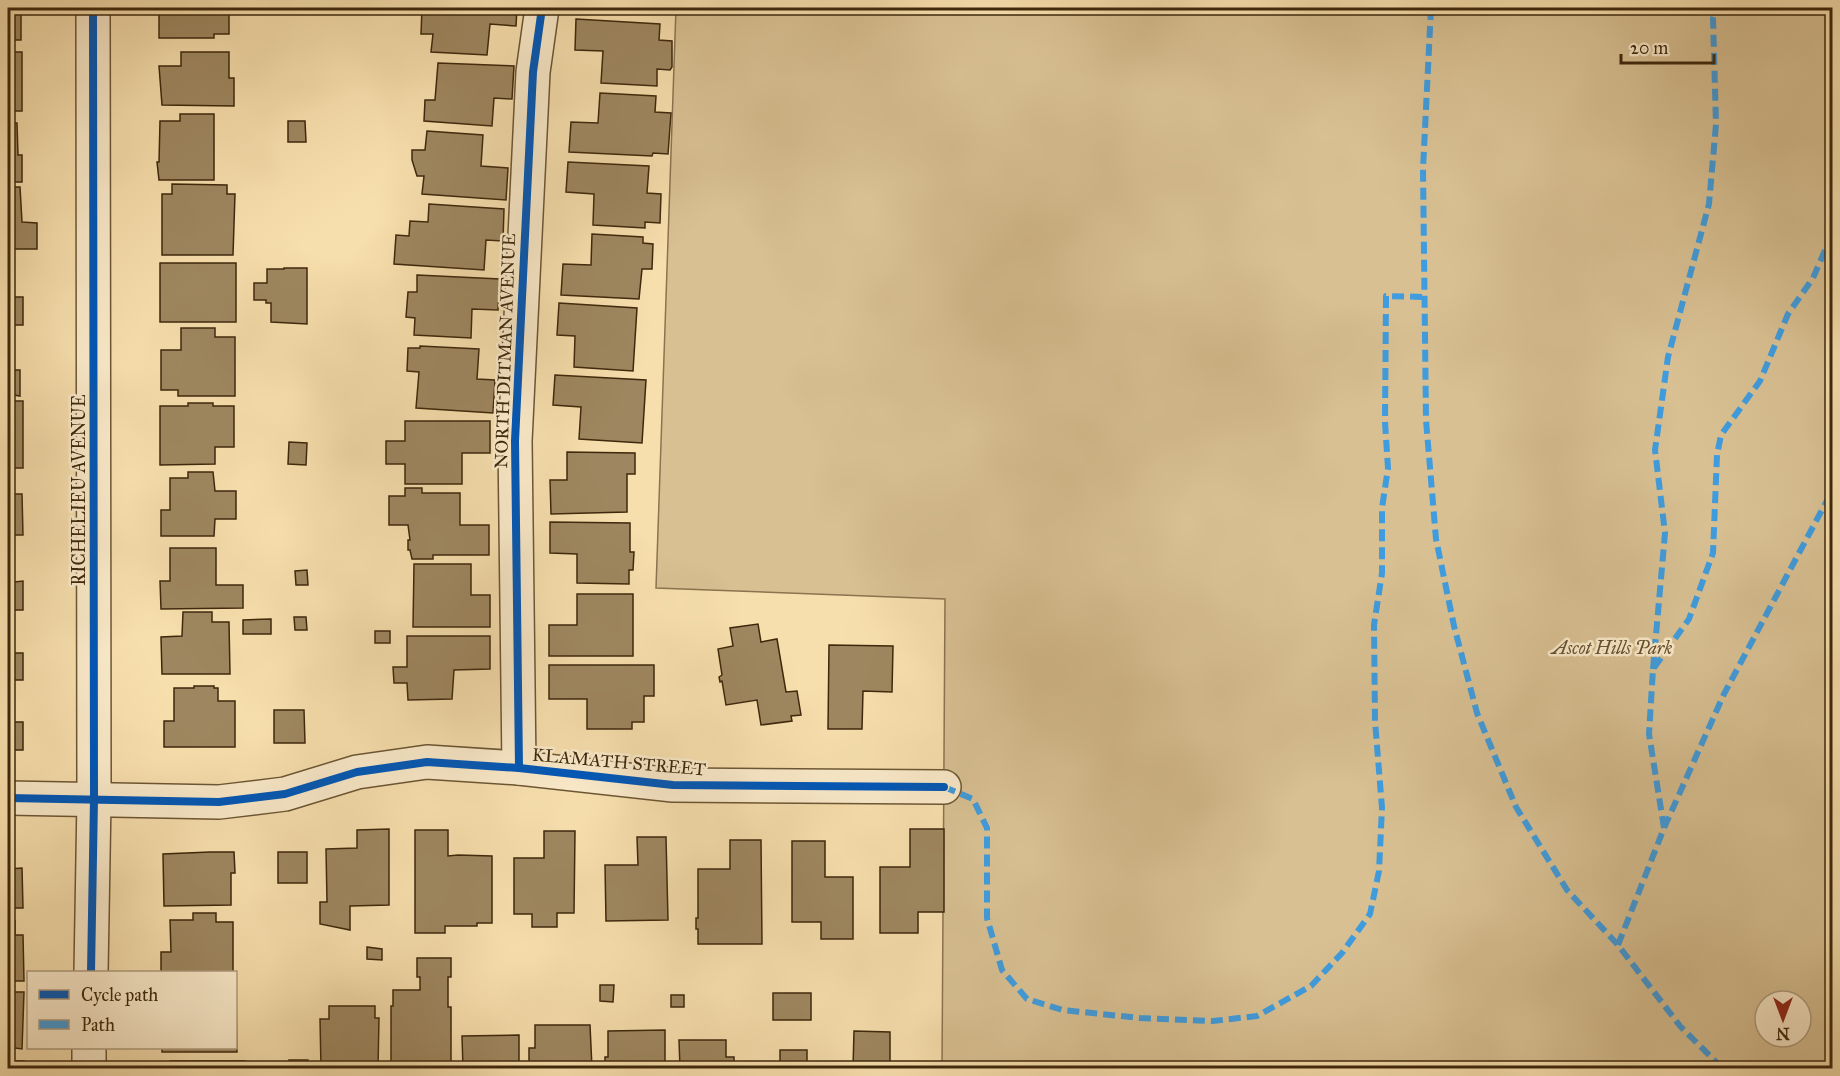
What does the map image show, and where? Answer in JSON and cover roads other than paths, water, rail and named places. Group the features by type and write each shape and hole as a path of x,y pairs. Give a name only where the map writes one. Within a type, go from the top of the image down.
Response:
{"street":[{"name":"RICHELIEU AVENUE","path":"91,971 94,799 93,8"},
{"name":"NORTH DITMAN AVENUE","path":"519,768 515,441 533,72 542,8"},
{"name":"KLAMATH STREET","path":"8,798 219,802 285,794 357,772 427,762 519,768 673,785 944,788"},
{"path":"89,1049 89,1068"}],"park label":[{"name":"Ascot Hills Park","path":"1612,648"}]}
